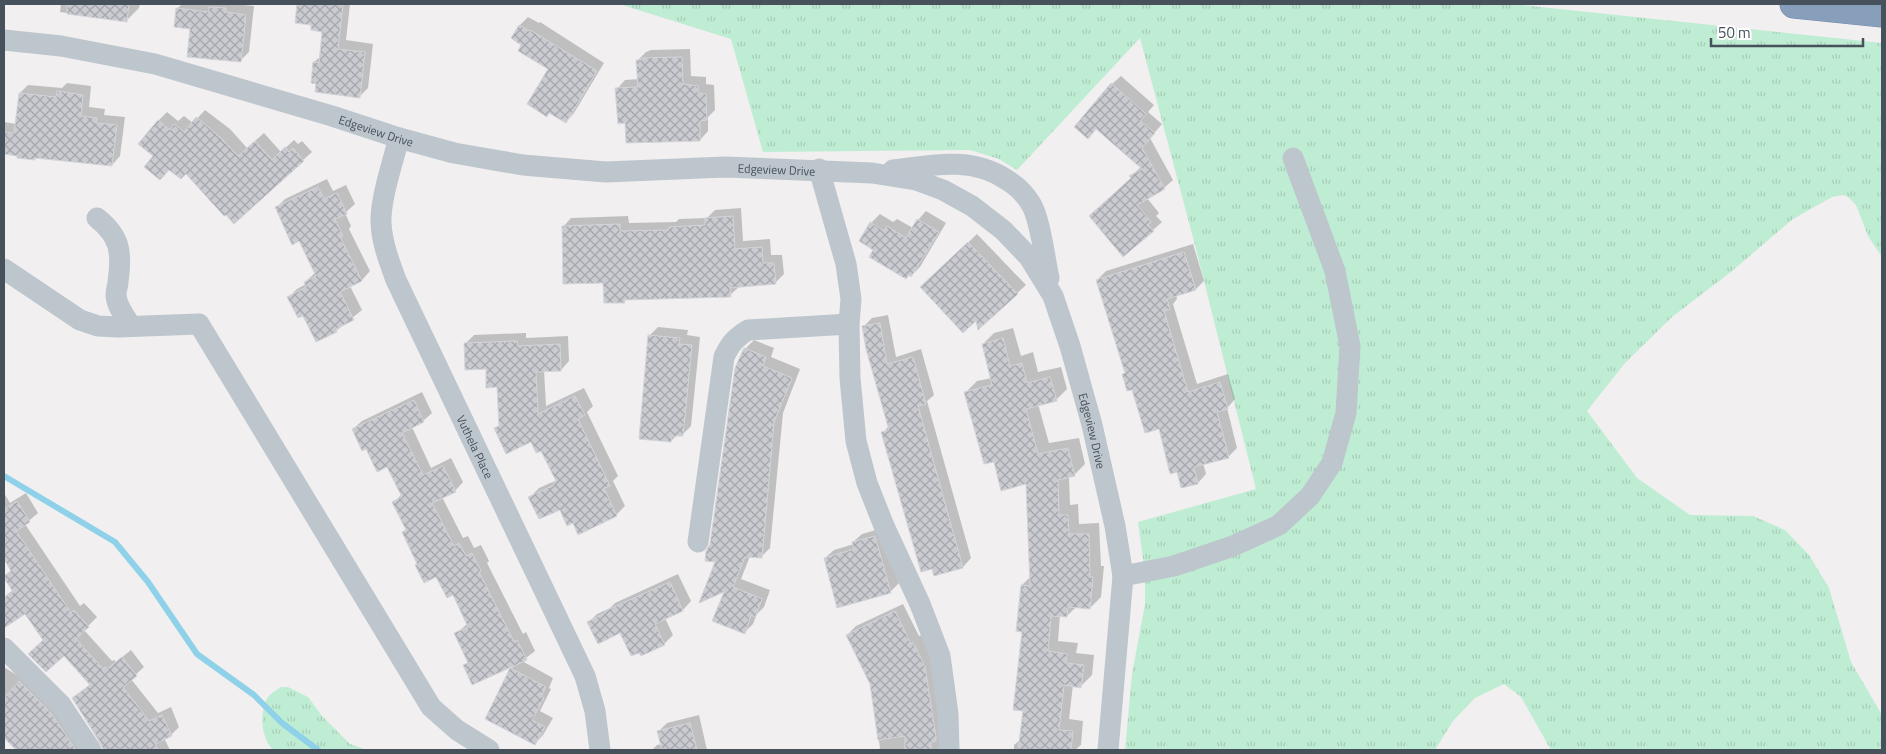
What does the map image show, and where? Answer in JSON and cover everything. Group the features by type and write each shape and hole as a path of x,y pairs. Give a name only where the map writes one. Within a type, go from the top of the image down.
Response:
{"highway":[{"path":"1794,4 1882,13"}],"street":[{"name":"Edgeview Drive","path":"4,40 61,46 155,64 332,116 399,138 454,153 523,165 606,172 725,167 818,169 872,173 916,180 943,190 972,206 1003,230 1029,257 1053,296 1070,346 1092,425 1115,526 1123,576 1108,750"},
{"name":"Vuthela Place","path":"399,138 385,194 381,222 386,252 396,280 585,676 595,711 600,750"},
{"path":"1123,576 1174,566 1233,546 1279,525 1310,496 1332,463 1346,413 1350,346 1335,271 1293,158"},
{"path":"872,173 960,163 981,166 1000,174 1018,187 1032,205 1053,296"},
{"path":"818,169 846,264 851,299 849,324 850,378 856,442 867,483 884,526 920,604 940,656 948,714 949,750"},
{"path":"97,218 109,228 119,246 116,294 118,305 131,326"},
{"path":"4,269 80,320 98,326 199,324 431,707 457,730 489,750"},
{"path":"698,542 724,357 729,346 737,337 748,330 849,324"},
{"path":"4,648 61,705 91,750"}],"green space":[{"path":"619,4 1511,4 1882,43 1882,257 1868,236 1856,205 1843,195 1832,197 1793,219 1732,271 1672,317 1625,363 1587,411 1637,478 1690,515 1753,516 1785,530 1809,555 1829,588 1851,662 1882,715 1882,750 1551,750 1521,697 1504,684 1475,698 1453,721 1435,750 1125,750 1132,674 1145,604 1145,573 1138,522 1256,489 1196,249 1140,38 1017,170 999,159 970,150 763,152 731,39"},
{"path":"281,687 288,687 308,697 322,716 350,744 367,750 273,750 264,732 262,717 268,697"}],"building":[{"path":"67,4 129,4 127,22 67,14"},
{"path":"297,4 343,4 338,49 365,52 360,98 315,92 316,84 311,83 313,62 319,63 322,32 311,30 311,25 295,23"},
{"path":"209,7 226,8 226,12 246,15 241,62 187,57 190,29 174,27 176,8 209,12"},
{"path":"519,25 597,71 566,123 549,113 547,117 527,104 548,69 518,51 521,45 511,38"},
{"path":"682,57 683,84 698,86 698,93 706,94 707,120 700,121 700,141 626,143 625,123 618,124 615,88 638,87 636,60 641,60 641,58"},
{"path":"1111,83 1146,114 1140,121 1155,133 1142,148 1165,189 1137,205 1151,222 1148,225 1154,231 1123,257 1089,216 1131,178 1129,176 1142,169 1096,129 1088,139 1074,127"},
{"path":"57,91 83,95 81,116 97,118 96,123 117,125 112,166 35,158 35,160 17,158 17,156 4,154 4,132 14,133 19,93 56,97"},
{"path":"196,117 221,138 238,156 255,141 272,160 285,147 289,152 293,148 304,161 234,224 226,215 224,216 186,174 181,179 169,170 160,180 144,167 153,156 138,144 158,120 170,130 174,124 184,132"},
{"path":"318,187 324,199 337,193 347,214 335,219 343,236 340,237 362,281 340,292 354,320 336,329 337,332 316,342 303,316 298,318 287,297 306,287 304,282 316,276 299,241 292,245 275,207"},
{"path":"733,216 735,249 762,247 763,263 774,263 776,284 730,288 731,297 624,300 625,303 604,303 603,283 563,284 562,226 620,224 620,231 669,230 669,227 705,225 705,218"},
{"path":"917,219 939,232 911,277 909,275 906,279 869,257 873,250 859,241 870,222 884,231 887,226 906,238"},
{"path":"968,242 1018,294 978,330 976,321 963,333 920,287"},
{"path":"1184,252 1196,290 1167,299 1170,309 1164,311 1188,392 1220,382 1228,409 1217,412 1229,458 1194,467 1198,484 1181,488 1177,472 1170,474 1159,429 1145,433 1132,390 1127,391 1122,374 1125,373 1096,280"},
{"path":"880,323 887,364 913,357 926,404 918,406 963,568 934,576 932,569 921,572 881,432 889,430 866,349 862,326"},
{"path":"648,335 680,338 679,344 692,345 683,436 672,436 671,442 639,439"},
{"path":"1003,338 1010,366 1022,363 1027,383 1050,377 1057,401 1026,409 1038,454 1068,448 1075,476 1058,480 1059,515 1068,515 1069,534 1089,534 1090,577 1093,577 1090,609 1068,607 1067,617 1051,616 1048,651 1067,654 1066,663 1084,665 1081,688 1064,685 1059,730 1073,731 1071,750 1018,750 1023,711 1013,710 1022,632 1016,631 1021,585 1030,586 1026,484 1001,491 994,462 984,464 964,392 992,385 982,344"},
{"path":"517,341 518,346 560,344 561,371 536,372 538,414 575,396 585,415 578,419 610,486 604,488 617,516 578,535 573,523 567,526 560,510 539,519 528,497 554,485 553,482 556,481 541,451 536,453 531,442 506,454 494,428 499,426 497,387 486,388 486,369 465,370 464,343"},
{"path":"744,348 766,357 763,366 792,378 774,422 762,558 745,557 733,587 762,599 755,617 751,615 745,634 712,621 724,592 699,603 715,562 705,561 706,551 710,544 735,368"},
{"path":"414,400 424,422 402,433 423,475 443,466 456,492 432,503 454,546 459,543 466,556 472,553 481,571 479,572 514,642 517,640 527,660 472,685 463,665 468,663 454,633 468,627 453,595 447,598 436,577 424,583 402,532 406,530 392,502 402,497 387,467 377,472 366,449 362,451 352,429"},
{"path":"17,501 30,522 16,531 71,613 74,610 89,627 76,639 103,669 105,667 107,669 122,657 137,676 123,687 149,721 162,715 172,736 155,744 158,750 103,750 101,743 72,698 90,685 64,656 46,672 28,654 43,640 25,614 4,628 4,598 13,592 4,578 11,571 4,559 4,509"},
{"path":"875,536 891,593 837,608 824,558 854,549 852,542"},
{"path":"670,582 683,611 655,624 665,645 641,656 639,653 631,656 620,633 598,644 587,622 605,613 605,611"},
{"path":"895,611 925,667 936,737 936,741 931,742 931,750 905,750 905,736 878,740 870,684 846,635"},
{"path":"510,668 546,687 541,696 544,698 532,720 545,727 535,745 485,719"},
{"path":"19,681 51,713 76,750 16,750 4,738 4,698"},
{"path":"690,723 697,750 662,750 657,731"}],"waterway":[{"path":"4,476 115,542 148,582 197,654 254,695 282,723 318,750"}]}
